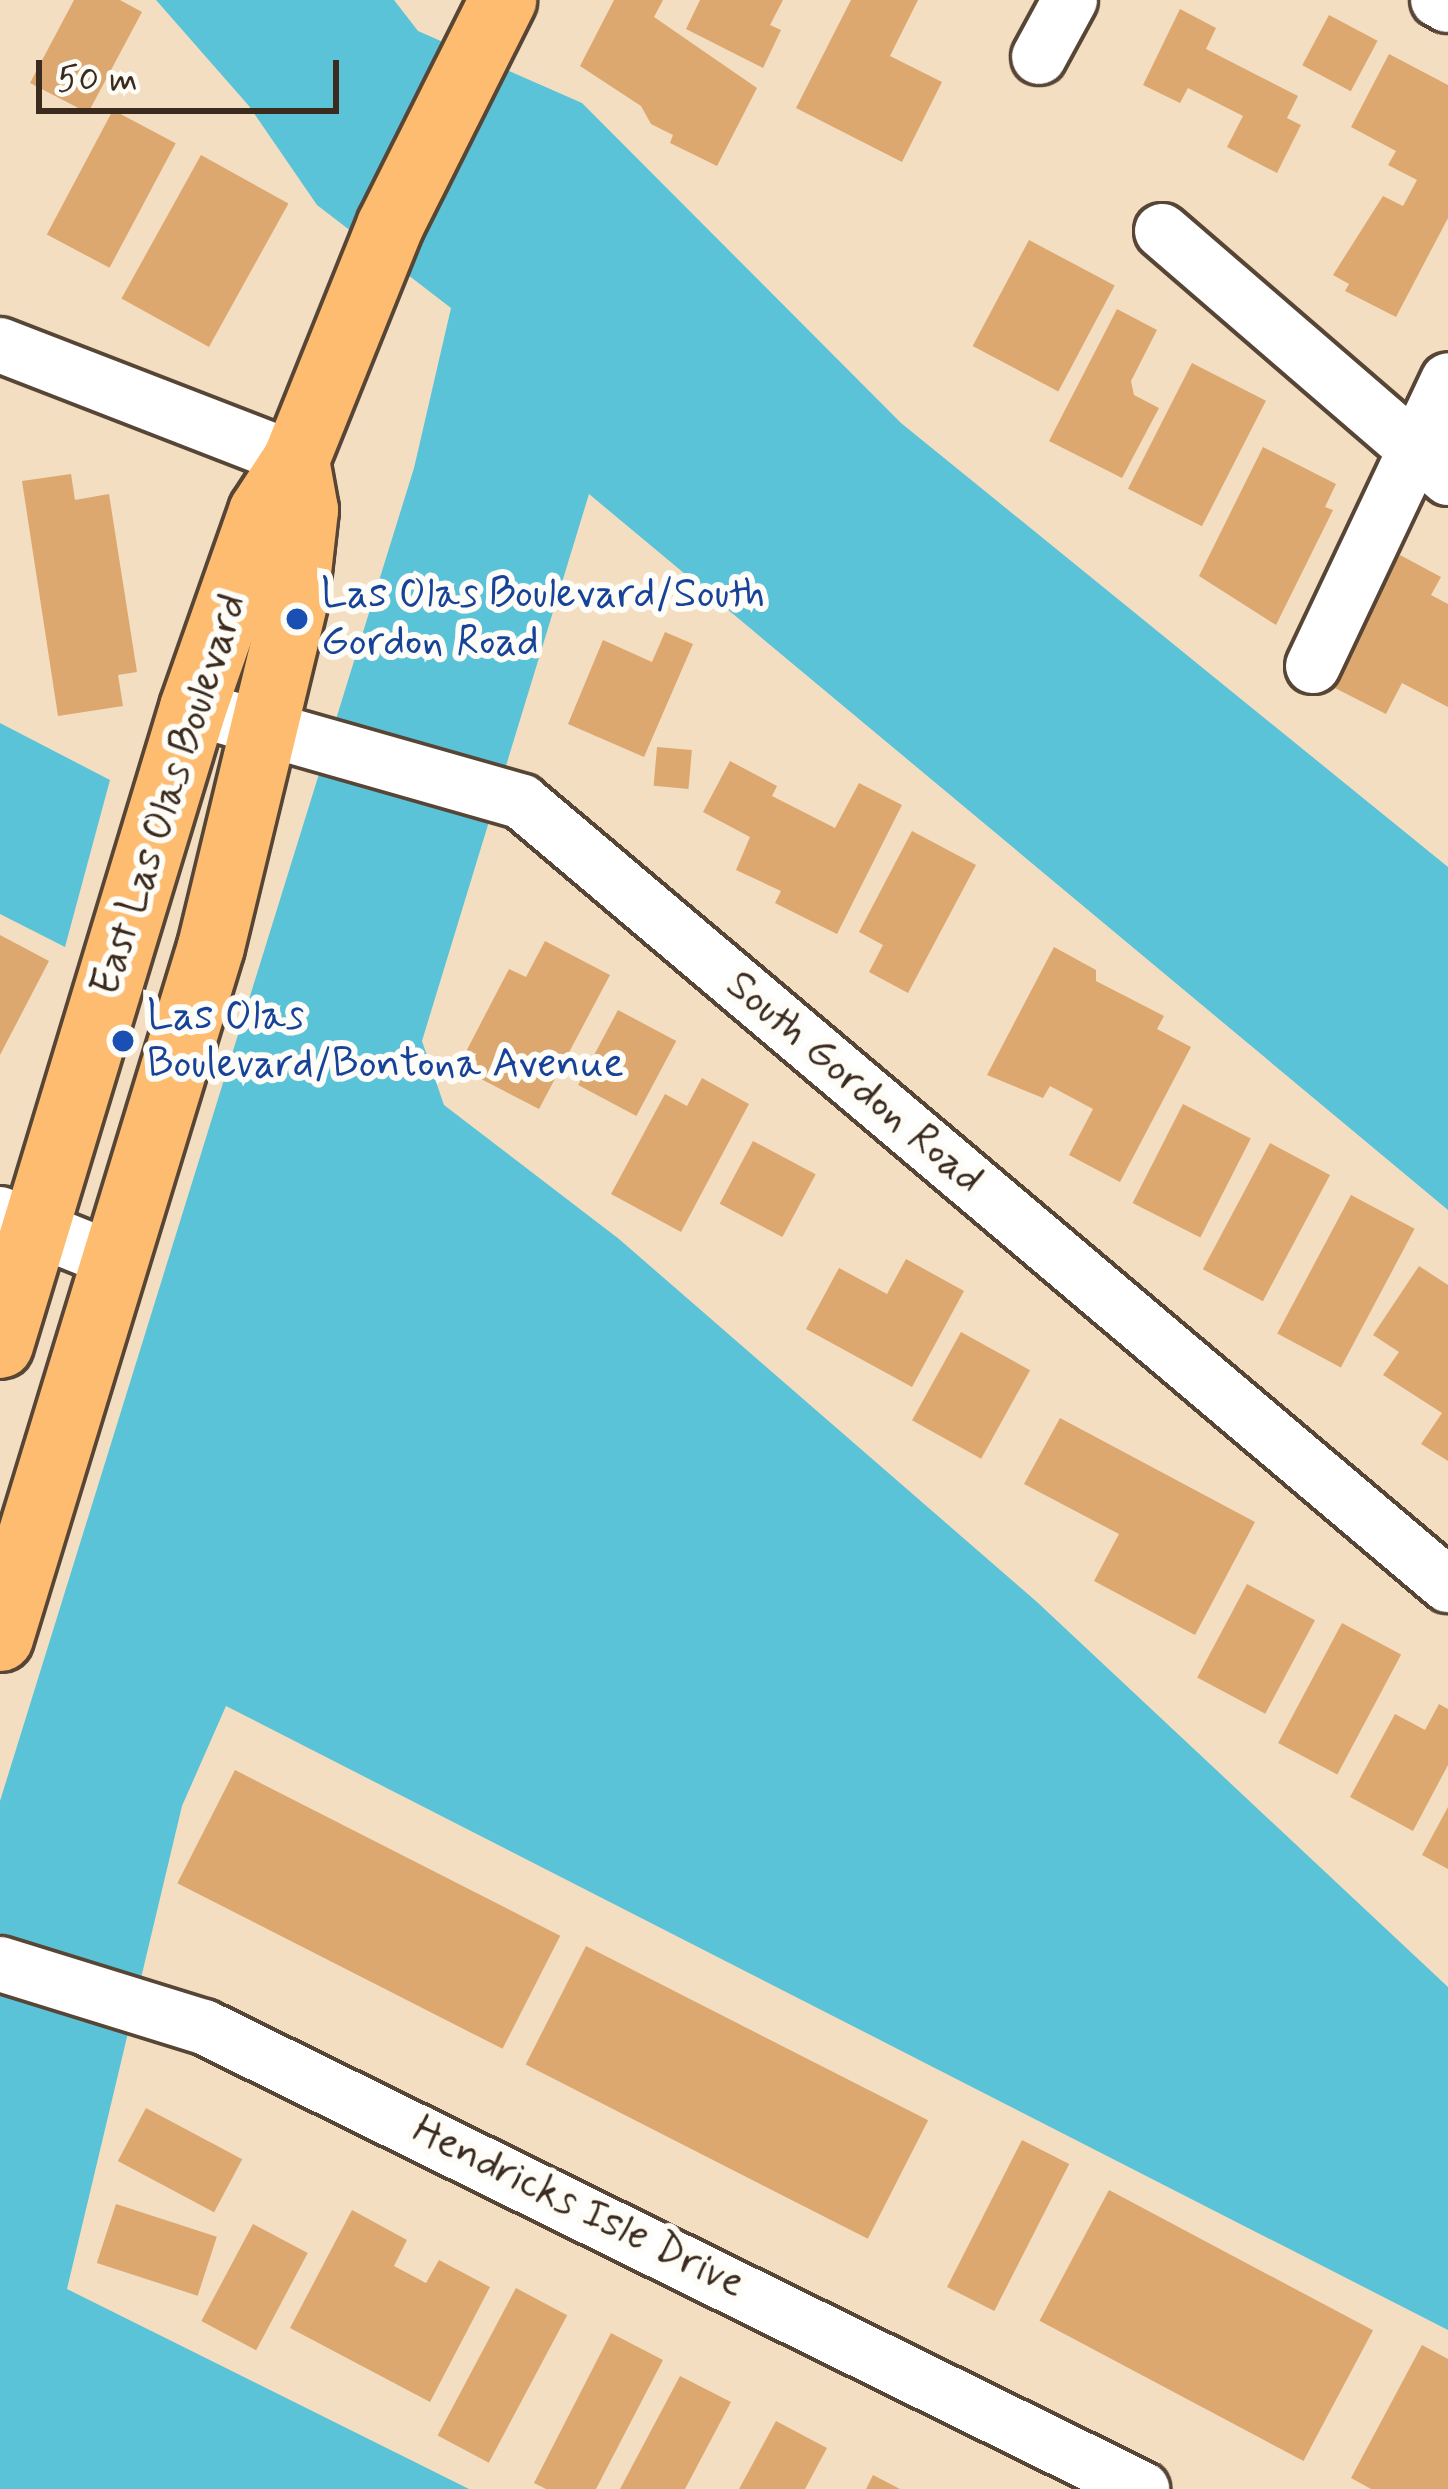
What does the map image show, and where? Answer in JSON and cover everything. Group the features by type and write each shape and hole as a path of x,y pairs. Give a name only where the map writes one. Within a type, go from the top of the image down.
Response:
{"main road":[{"name":"East Las Olas Boulevard","path":"0,1345 17,1223 262,512 296,460 391,226 503,0"},
{"name":"East Las Olas Boulevard","path":"0,1638 212,947 293,739 304,529 296,460"}],"street":[{"path":"1039,58 1070,0"},
{"path":"1438,0 1448,5"},
{"path":"1162,231 1431,465"},
{"path":"0,345 296,460"},
{"path":"1313,666 1431,465 1448,380"},
{"name":"South Gordon Road","path":"193,708 522,802 1448,1585"},
{"path":"17,1223 117,1261"},
{"name":"Hendricks Isle Drive","path":"0,1964 158,2009 424,2131 1142,2489"}],"water":[{"path":"156,0 394,0 418,31 582,103 901,423 1448,867 1448,1210 589,494 422,1041 444,1105 619,1239 1037,1602 1448,1987 1448,2330 226,1706 182,1806 67,2289 469,2489 0,2489 0,1801 414,468 451,308 317,205 249,106"},
{"path":"0,723 110,780 65,947 0,914"}],"building":[{"path":"74,0 120,0 142,12 88,113 30,83"},
{"path":"614,0 663,0 654,17 757,88 717,166 670,143 673,135 651,124 641,106 580,66"},
{"path":"700,0 783,0 770,25 781,30 763,68 686,29"},
{"path":"851,0 918,0 890,56 942,82 902,162 796,108"},
{"path":"1180,9 1216,28 1206,49 1298,96 1287,118 1301,125 1277,173 1227,147 1243,116 1188,88 1180,103 1143,85"},
{"path":"1329,15 1378,41 1351,91 1302,65"},
{"path":"1389,54 1448,85 1448,218 1396,317 1345,291 1349,284 1333,275 1383,196 1403,206 1417,180 1388,165 1396,151 1351,127"},
{"path":"113,110 176,143 109,268 47,234"},
{"path":"201,155 288,203 209,347 121,298"},
{"path":"1029,240 1115,286 1058,391 973,346"},
{"path":"1117,309 1157,330 1131,381 1134,395 1159,408 1122,478 1049,441"},
{"path":"1192,363 1266,401 1202,526 1128,489"},
{"path":"1263,447 1336,484 1325,507 1333,510 1276,625 1199,576"},
{"path":"71,474 75,500 109,494 137,672 118,675 123,706 58,716 22,481"},
{"path":"1400,555 1441,577 1431,595 1448,604 1448,707 1402,683 1386,714 1325,683"},
{"path":"665,632 693,644 644,757 568,724 603,640 652,662"},
{"path":"657,747 692,750 688,789 654,786"},
{"path":"730,761 777,786 772,796 835,828 859,783 902,805 837,934 775,903 781,891 736,870 750,837 703,812"},
{"path":"912,831 976,865 908,993 869,972 883,945 859,932"},
{"path":"0,935 49,961 0,1055"},
{"path":"545,941 610,975 539,1109 458,1067 509,969 526,977"},
{"path":"1054,947 1096,970 1096,981 1164,1016 1157,1029 1191,1047 1120,1182 1069,1155 1093,1109 1050,1086 1043,1098 987,1075"},
{"path":"618,1010 676,1041 636,1116 578,1085"},
{"path":"702,1078 749,1104 681,1232 611,1194 665,1094 687,1106"},
{"path":"1183,1104 1251,1139 1200,1237 1133,1203"},
{"path":"753,1141 816,1174 782,1237 720,1204"},
{"path":"1270,1143 1330,1175 1263,1301 1203,1269"},
{"path":"1351,1195 1415,1229 1341,1367 1277,1334"},
{"path":"906,1259 964,1291 912,1387 806,1329 839,1268 887,1294"},
{"path":"1419,1266 1448,1285 1448,1461 1421,1444 1442,1413 1383,1375 1399,1352 1373,1335"},
{"path":"961,1332 1030,1370 981,1459 912,1420"},
{"path":"1060,1418 1255,1522 1195,1635 1094,1581 1119,1534 1024,1484"},
{"path":"1247,1584 1315,1620 1265,1714 1197,1678"},
{"path":"1342,1623 1401,1654 1337,1775 1278,1743"},
{"path":"1439,1704 1448,1709 1448,1765 1413,1831 1350,1797 1395,1714 1425,1730"},
{"path":"235,1770 560,1936 503,2049 177,1883"},
{"path":"1448,1807 1448,1869 1422,1855"},
{"path":"586,1946 928,2120 868,2239 526,2065"},
{"path":"146,2108 242,2159 214,2212 118,2161"},
{"path":"1022,2140 1069,2164 994,2311 947,2287"},
{"path":"1109,2190 1373,2330 1304,2461 1040,2321"},
{"path":"116,2204 217,2237 198,2296 97,2263"},
{"path":"352,2210 407,2240 394,2266 426,2283 439,2260 490,2287 430,2402 290,2328"},
{"path":"253,2224 308,2253 256,2350 201,2321"},
{"path":"516,2288 567,2315 489,2463 438,2435"},
{"path":"611,2333 663,2360 596,2489 546,2489 534,2483"},
{"path":"1422,2345 1448,2359 1448,2489 1371,2489 1351,2478"},
{"path":"680,2376 731,2402 685,2489 620,2489"},
{"path":"776,2421 827,2448 805,2489 739,2489"},
{"path":"873,2475 900,2489 866,2489"}],"place":[{"name":"Las Olas Boulevard/South Gordon Road","path":"297,619"},
{"name":"Las Olas Boulevard/Bontona Avenue","path":"123,1041"}]}
